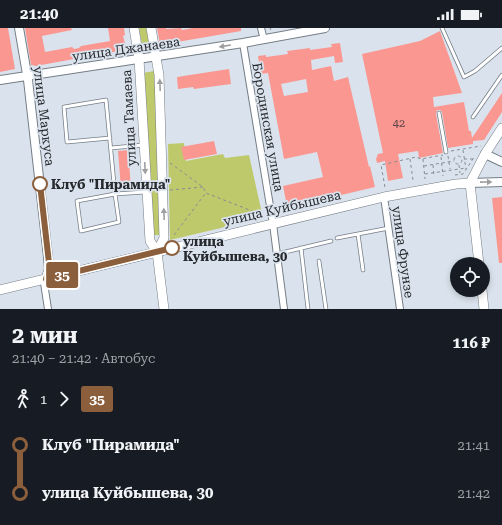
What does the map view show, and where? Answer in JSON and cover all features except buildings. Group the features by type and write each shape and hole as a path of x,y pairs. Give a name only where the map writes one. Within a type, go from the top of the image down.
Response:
{"main road":[{"name":"улица Тамаева","path":"134,28 139,59 150,241 157,252 164,309"},
{"name":"улица Тамаева","path":"151,28 159,74 163,191 164,238 157,252"},
{"path":"478,257 470,183 481,153 502,128"},
{"name":"улица Куйбышева","path":"0,290 384,197 456,184 470,183"},
{"path":"483,297 484,309"}],"street":[{"name":"улица Маркуса","path":"19,28 27,75 49,263 46,279"},
{"path":"260,28 264,40"},
{"name":"улица Джанаева","path":"0,80 264,40 325,28"},
{"name":"Бородинская улица","path":"243,43 273,224 284,309"},
{"path":"481,153 502,162"},
{"name":"улица Куйбышева","path":"470,183 502,182"},
{"name":"улица Фрунзе","path":"384,197 400,309"},
{"path":"46,279 44,283 48,309"}],"lane":[{"path":"442,28 464,77 475,71 502,48"},
{"path":"473,117 502,75"},
{"path":"110,138 67,142 64,107 106,100 110,138 111,148 115,194 119,222 81,231 77,201 115,194 147,192"},
{"path":"439,113 446,152"},
{"path":"111,148 144,145"},
{"path":"337,238 389,228"},
{"path":"358,234 363,270"},
{"path":"277,254 331,241"},
{"path":"301,248 308,309"},
{"path":"319,261 326,309"}],"path":[{"path":"450,170 447,152 482,146 484,142"},
{"path":"463,149 463,160 466,169"},
{"path":"385,187 380,164 416,157 423,159 441,156 446,152"},
{"path":"460,174 459,164 463,160 473,158 481,153"},
{"path":"441,156 443,176"},
{"path":"454,161 456,156 463,160"},
{"path":"410,158 413,180"},
{"path":"455,175 463,174 473,158"},
{"path":"423,159 425,179"},
{"path":"424,166 454,161 459,164"},
{"path":"162,164 171,163 203,187 206,193 252,211 254,220"},
{"path":"433,164 434,177"},
{"path":"425,174 466,169"},
{"path":"163,191 203,187"},
{"path":"174,235 206,193"}],"green space":[{"path":"139,28 147,28 151,48 143,50"},
{"path":"154,71 163,235 151,235 143,73"},
{"path":"184,143 186,161 223,154 225,158 249,155 263,218 170,240 168,144"}],"bus line":[{"name":"35","path":"40,184 49,263 46,279 172,248"}],"place":[{"name":"Клуб \"Пирамида\"","path":"40,184"},
{"name":"улица Куйбышева, 30","path":"172,248"}]}
